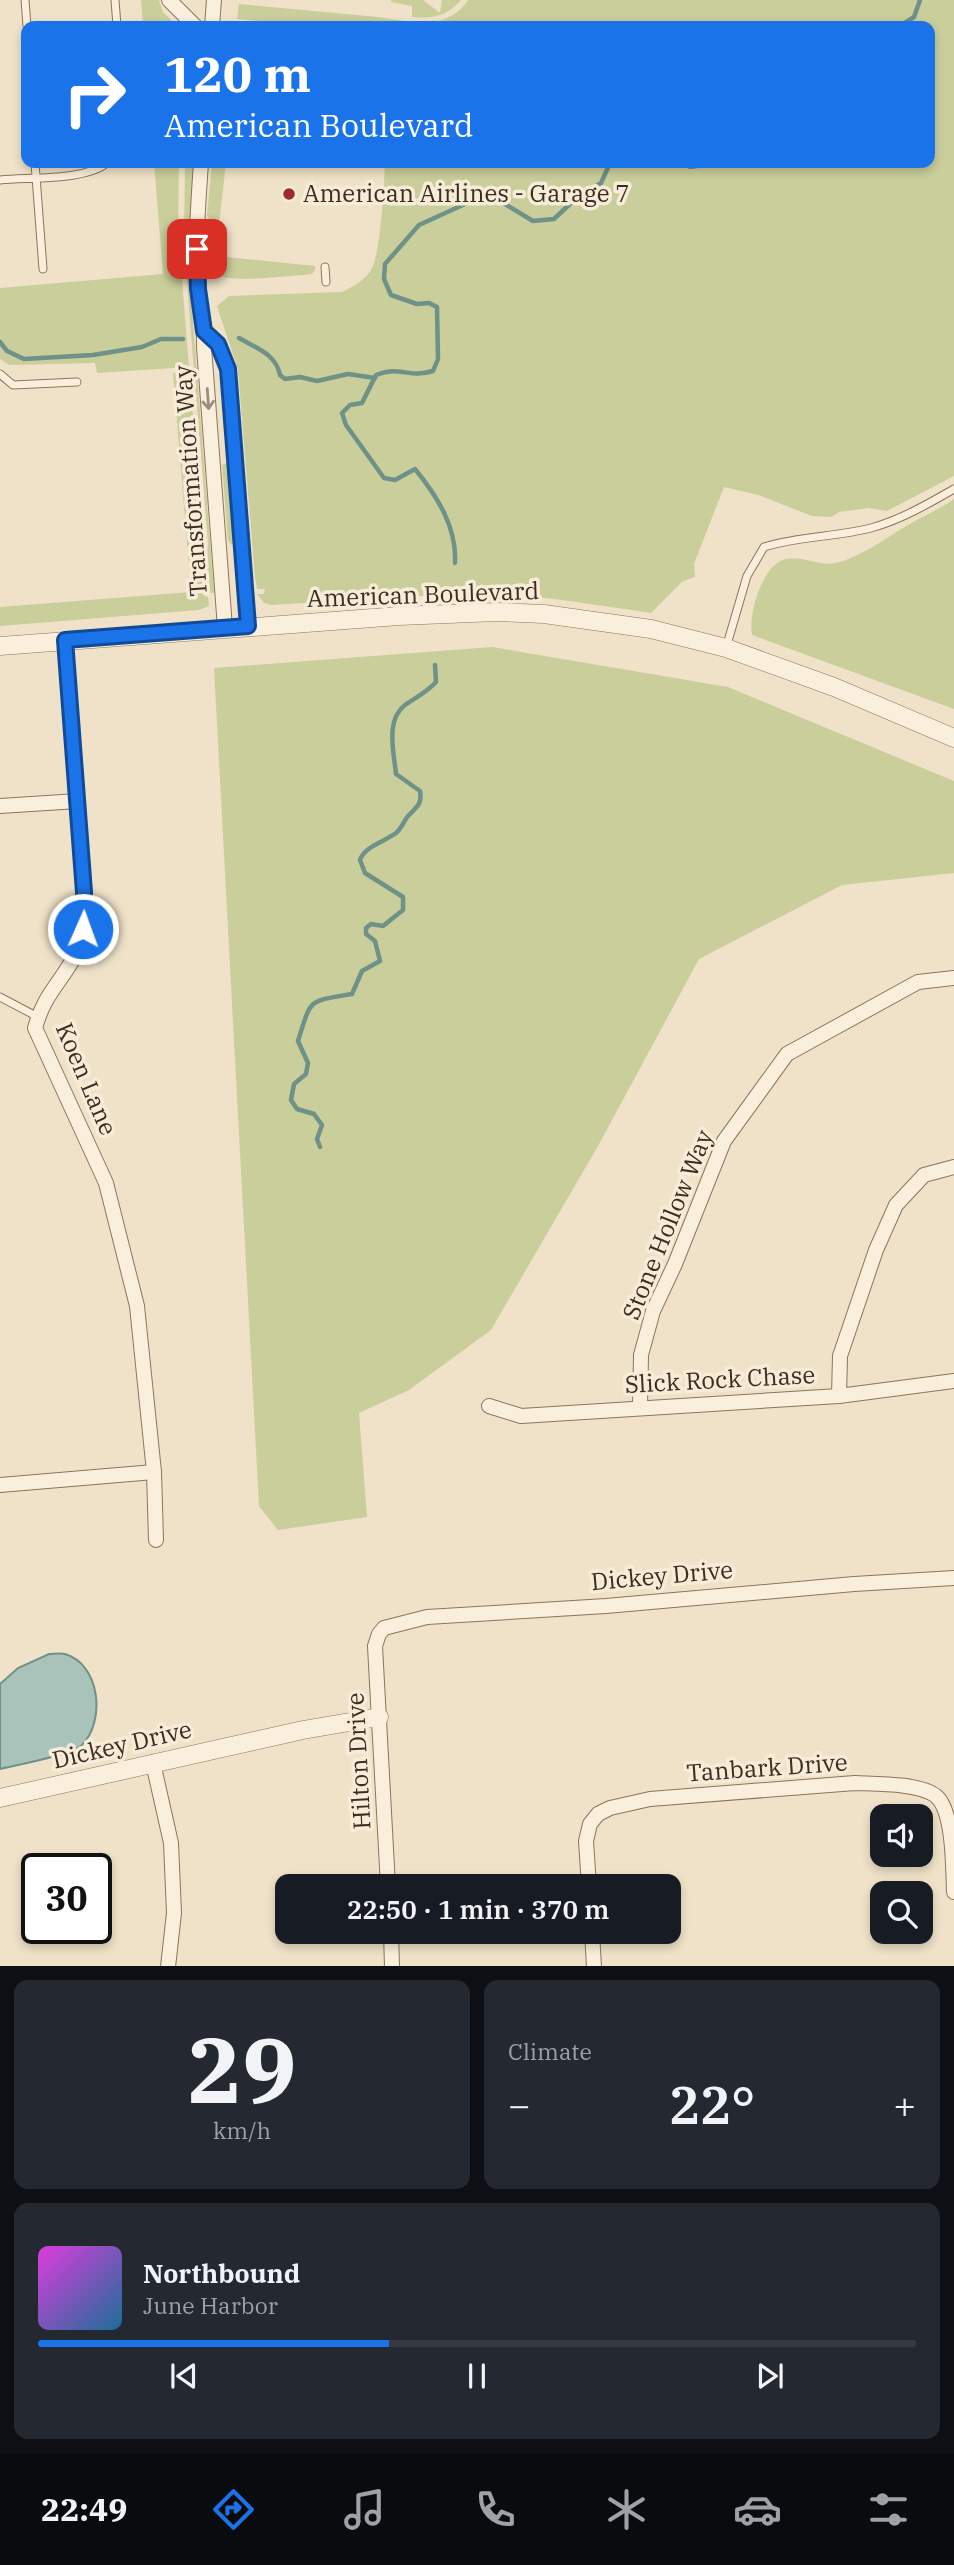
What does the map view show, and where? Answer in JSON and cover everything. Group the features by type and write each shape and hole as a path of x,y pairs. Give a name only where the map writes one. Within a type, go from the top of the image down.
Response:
{"street":[{"path":"169,0 190,21"},
{"path":"212,21 214,0"},
{"name":"Transformation Way","path":"201,168 196,229 198,289 204,331 225,628"},
{"name":"Transformation Way","path":"204,331 218,344 228,369 248,626"},
{"name":"American Boulevard","path":"0,646 399,616 498,612 544,614 651,629 726,648 834,687 954,738"},
{"name":"Koen Lane","path":"65,640 84,892 83,929 73,960 42,1004 35,1028 106,1184 137,1306 154,1472 156,1540"},
{"path":"0,806 78,801"},
{"name":"Stone Hollow Way","path":"640,1407 641,1356 653,1311 675,1264 724,1141 786,1054 918,982 954,978"},
{"path":"839,1396 840,1356 876,1250 896,1205 924,1175 954,1167"},
{"name":"Slick Rock Chase","path":"489,1406 521,1416 839,1396 954,1381"},
{"path":"0,1485 154,1472"},
{"name":"Dickey Drive","path":"379,1634 384,1628 394,1624 427,1617 606,1606 954,1578"},
{"name":"Hilton Drive","path":"379,1634 375,1646 387,1874"},
{"name":"Dickey Drive","path":"0,1798 303,1730 379,1717"},
{"path":"153,1763 171,1843 174,1913 168,1966"},
{"name":"Tanbark Drive","path":"588,1874 586,1841 590,1824 610,1808 650,1800 855,1783 887,1784 928,1791 942,1802 951,1843 954,1892"},
{"path":"392,1944 393,1966"},
{"path":"593,1944 594,1966"}],"lane":[{"path":"25,0 27,21"},
{"path":"115,0 117,21"},
{"path":"35,168 43,269"},
{"path":"0,180 79,174 100,168"},
{"path":"196,229 219,231"},
{"path":"326,267 326,282"},
{"path":"0,374 13,385 77,382"},
{"path":"726,648 747,576 764,547 781,541 878,526 896,520 954,489"},
{"path":"0,997 38,1017"}],"green space":[{"path":"141,0 159,0 163,12 172,21 143,21"},
{"path":"391,0 423,0 440,13 442,0 461,0 445,13 419,18 412,17 412,6"},
{"path":"468,0 954,0 954,476 887,511 869,508 839,512 831,517 812,516 758,495 724,487 694,564 695,577 683,581 651,613 558,600 478,595 271,605 264,603 257,594 264,594 265,589 257,589 255,577 238,370 217,306 229,296 342,292 363,279 372,268 378,247 385,168 935,168 935,21 436,21 453,15"},
{"path":"239,4 402,21 237,19"},
{"path":"154,168 179,168 178,230 189,367 97,373 95,363 9,365 0,359 0,288 163,274"},
{"path":"185,168 194,168 190,282 214,593 208,593 208,543 184,246"},
{"path":"212,168 225,168 219,224 210,221 207,215"},
{"path":"214,240 218,241 218,249 226,257 315,266 315,270 312,274 269,278 219,276 210,273 207,245"},
{"path":"189,371 203,529 204,596 208,597 209,606 199,610 0,626 0,607 191,592 173,373"},
{"path":"226,463 229,466 235,537 231,545 228,540 222,465"},
{"path":"954,499 954,709 752,635 752,615 758,592 775,564 790,559 830,564 846,560"},
{"path":"492,647 728,687 954,781 954,873 842,885 699,959 598,1146 491,1330 409,1390 359,1413 367,1517 278,1530 259,1506 214,668"}],"water":[{"path":"49,1654 65,1654 86,1669 96,1694 90,1735 76,1749 0,1769 0,1684 18,1668"}],"waterway":[{"path":"908,21 914,17 920,0"},
{"path":"455,563 449,525 438,501 423,479 415,469 395,480 384,478 346,425 342,413 350,405 362,403 376,375 392,371 417,374 433,371 438,359 437,307 429,303 417,304 391,295 384,279 385,264 419,225 476,199 500,201 533,221 554,219 572,202 601,183 608,168"},
{"path":"239,338 270,357 285,379 300,377 317,381 348,374 375,378"},
{"path":"0,342 7,351 24,359 93,355 142,347 161,339 183,339"},
{"path":"320,1147 317,1139 322,1125 314,1114 297,1109 291,1100 294,1084 306,1074 308,1063 298,1041 313,1004 352,994 362,971 380,961 375,941 366,934 366,928 371,924 383,926 403,910 403,897 365,873 360,860 370,848 398,831 420,801 420,791 396,774 393,728 399,711 436,682 435,665"}],"place":[{"name":"American Airlines - Garage 7","path":"289,194"}],"route":[{"path":"83,929 84,892 65,640 248,626 228,369 218,344 204,331 198,289 197,249"}]}
